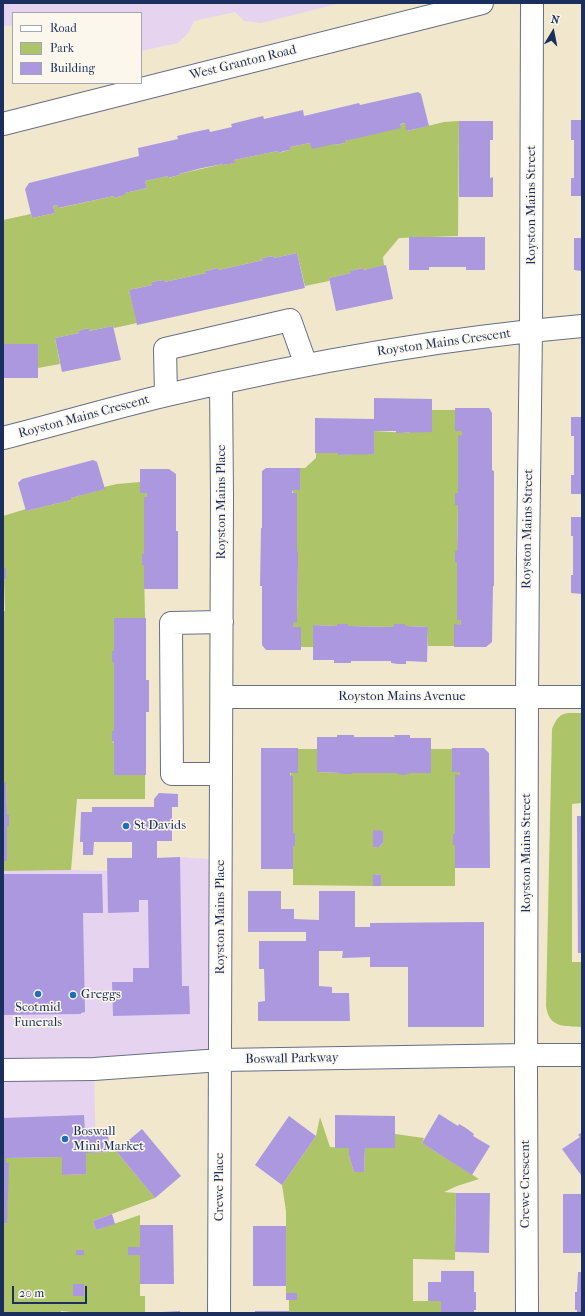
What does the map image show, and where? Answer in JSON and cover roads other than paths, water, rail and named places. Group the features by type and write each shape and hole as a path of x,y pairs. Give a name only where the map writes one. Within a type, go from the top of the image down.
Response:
{"street":[{"name":"Royston Mains Street","path":"526,1055 532,3"},
{"name":"West Granton Road","path":"3,124 469,4"},
{"name":"Royston Mains Crescent","path":"166,395 165,349 290,320 306,366"},
{"name":"Royston Mains Crescent","path":"3,438 166,395 306,366 395,350 531,330 582,326"},
{"name":"Royston Mains Place","path":"220,383 222,622 220,774 221,1060"},
{"path":"220,774 172,774 171,623 222,622"},
{"name":"Royston Mains Avenue","path":"222,697 582,697"},
{"name":"Crewe Crescent","path":"526,1055 527,1313"},
{"name":"Boswall Parkway","path":"3,1070 94,1069 221,1060 582,1055"},
{"name":"Crewe Place","path":"219,1313 221,1060"}],"place":[{"name":"St Davids","path":"126,826"},
{"name":"Scotmid Funerals","path":"38,994"},
{"name":"Greggs","path":"73,995"},
{"name":"Boswall Mini Market","path":"65,1139"}]}
